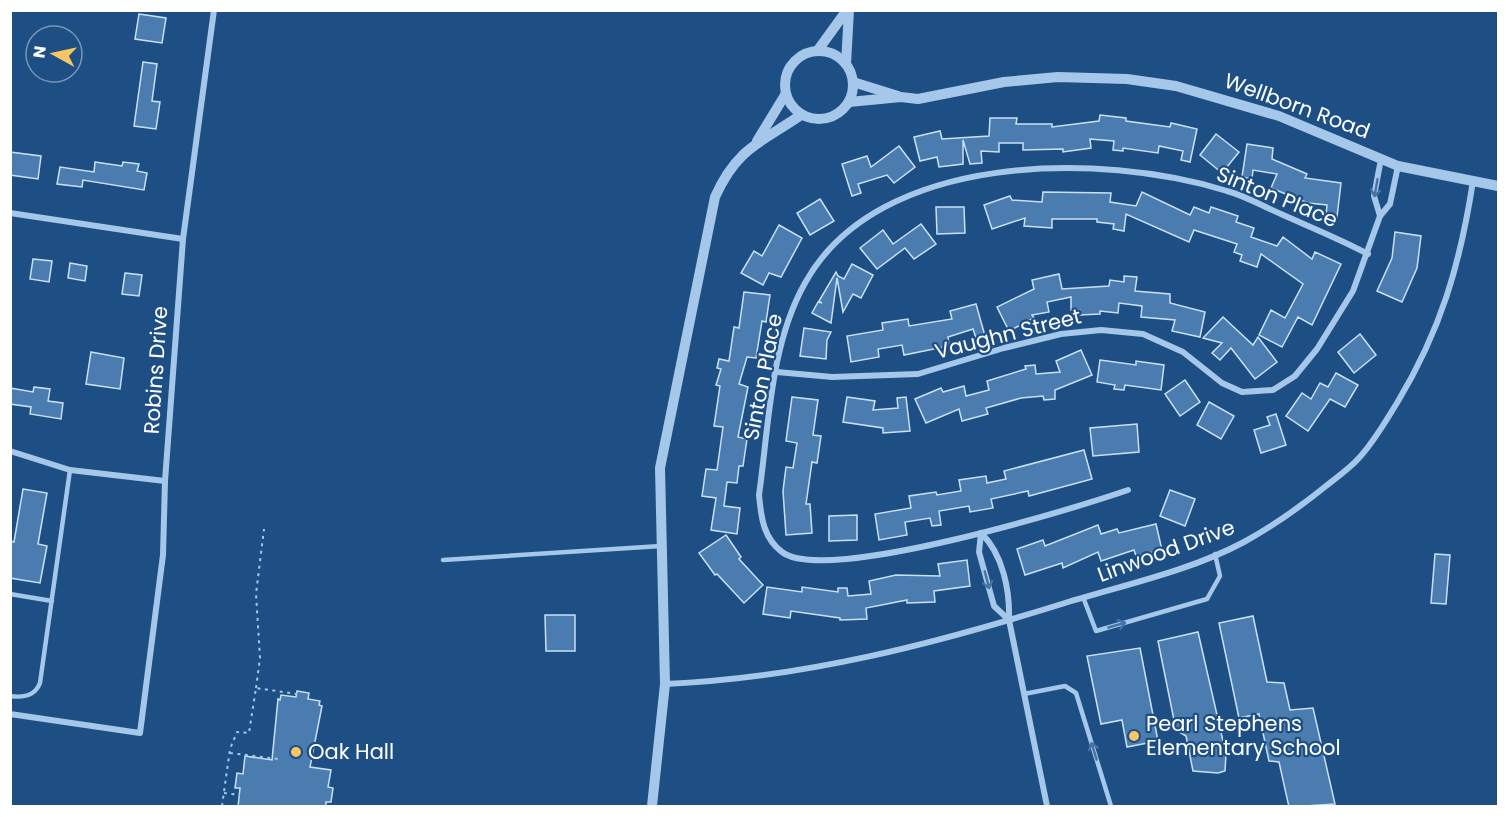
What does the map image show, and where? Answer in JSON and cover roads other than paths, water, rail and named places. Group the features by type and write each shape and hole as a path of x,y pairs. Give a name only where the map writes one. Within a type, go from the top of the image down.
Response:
{"street":[{"name":"Robins Drive","path":"10,714 140,733 162,555 165,481 183,239 214,10"},
{"path":"818,50 848,10"},
{"path":"785,95 789,103 801,115 812,119 833,117 849,102 853,82 846,64 848,10"},
{"path":"652,807 665,684 660,468 715,197 724,178 757,141 785,95 786,74 791,64 807,52 818,50 829,52 846,64"},
{"name":"Wellborn Road","path":"901,97 918,99 1004,82 1058,77 1127,79 1176,86 1279,116 1398,166 1498,186"},
{"path":"853,82 901,97"},
{"path":"849,102 901,97"},
{"path":"757,141 801,115"},
{"name":"Vaughn Street","path":"1380,216 1374,196 1381,159"},
{"name":"Vaughn Street","path":"777,372 832,377 918,374 1004,348 1061,334 1101,330 1143,334 1182,352 1222,383 1242,392 1273,390 1295,376 1317,349 1353,291 1380,216 1390,204 1398,166"},
{"name":"Sinton Place","path":"1128,490 981,533 905,550 820,561 797,560 782,552 767,537 761,518 759,495 787,319 806,281 857,222 900,199 962,179 1068,167 1122,170 1174,178 1229,191 1368,254"},
{"name":"Linwood Drive","path":"665,684 715,681 859,660 1009,620 1179,568 1242,543 1313,496 1358,459 1381,428 1418,368 1444,311 1466,230 1473,182"},
{"path":"10,213 183,239"},
{"path":"10,451 70,470 165,481"},
{"path":"981,533 979,552 994,606 1009,620"},
{"path":"981,533 994,545 1010,599 1009,620 1047,807"}],"lane":[{"path":"10,696 30,695 38,690 70,470"},
{"path":"443,560 661,546"},
{"path":"1083,597 1096,631 1207,599 1220,576 1215,554"},
{"path":"10,594 52,601"},
{"path":"1024,694 1065,686 1076,693 1111,807"}],"place":[{"name":"Pearl Stephens Elementary School","path":"1134,736"},
{"name":"Oak Hall","path":"296,752"}]}
